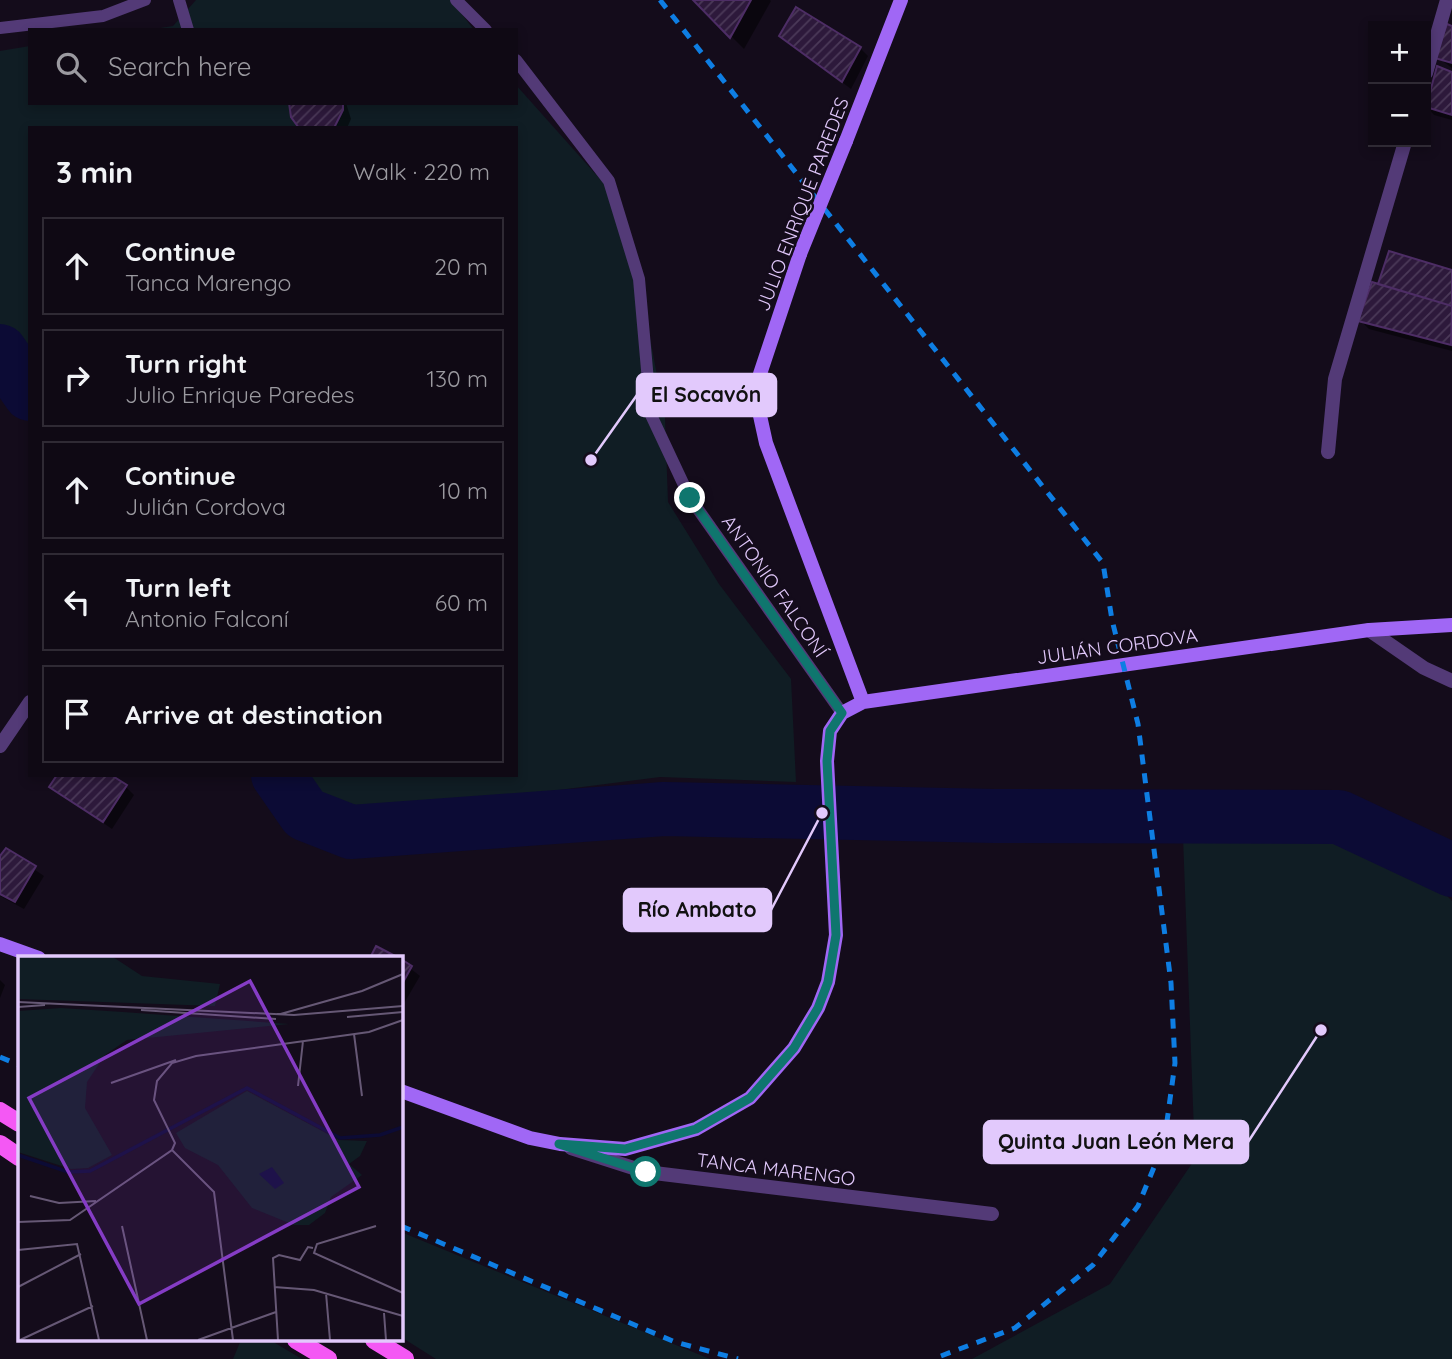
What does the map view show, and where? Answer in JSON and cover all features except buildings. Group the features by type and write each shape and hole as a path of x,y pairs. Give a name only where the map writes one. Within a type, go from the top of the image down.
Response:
{"main road":[{"name":"JULIO ENRIQUE PAREDES","path":"863,702 766,443 757,402 760,374 800,254 901,0"},
{"name":"JULIÁN CORDOVA","path":"842,713 863,702 1369,630 1452,625"},
{"path":"402,1091 530,1138 559,1144 625,1149 696,1129 750,1098 781,1065 818,1008 828,982 836,935 827,761 830,731 842,713"},
{"path":"0,943 34,956"},
{"path":"0,1111 18,1122"},
{"path":"0,1144 18,1156"},
{"path":"299,1342 328,1359"},
{"path":"377,1342 405,1359"}],"street":[{"path":"1431,56 1447,0"},
{"path":"1328,453 1335,379 1404,147"},
{"path":"1369,630 1424,668 1452,681"},
{"path":"0,746 28,705"},
{"name":"TANCA MARENGO","path":"559,1144 646,1172 992,1214"}],"lane":[{"path":"0,28 103,16 145,0"},
{"path":"179,0 186,28"},
{"path":"456,0 484,28"},
{"name":"ANTONIO FALCONÍ","path":"518,63 609,181 639,279 651,415 690,498 842,713"}],"shaded area":[{"path":"196,0 451,0 472,28 160,28 173,26"},
{"path":"28,46 28,105 518,105 518,87 608,188 639,279 665,418 668,502 719,584 791,679 796,782 660,777 357,816 315,799 295,777 518,777 518,126 28,126 28,376 0,335 0,51"},
{"path":"1183,837 1342,838 1433,882 1452,901 1452,1359 972,1359 1110,1284 1195,1159"},
{"path":"402,1232 710,1359 436,1359 402,1338"},
{"path":"240,1342 273,1342 302,1359 233,1359"}],"waterway":[{"path":"0,351 28,391"},
{"path":"279,777 305,814 351,832 664,809 994,816 1339,817 1452,870"}],"railway":[{"path":"660,0 1103,563 1112,620 1138,724 1171,983 1175,1063 1164,1143 1138,1206 1093,1265 1015,1328 933,1359"},
{"path":"0,1057 18,1065"},
{"path":"402,1226 675,1342 738,1359"}],"place":[{"name":"El Socavón","path":"591,460"},
{"name":"Río Ambato","path":"822,813"},
{"name":"Quinta Juan León Mera","path":"1321,1030"}],"route":[{"path":"646,1172 559,1144 625,1149 653,1143 696,1129 750,1098 774,1074 794,1048 818,1008 828,982 836,935 827,761 830,731 842,713 690,498"}]}
